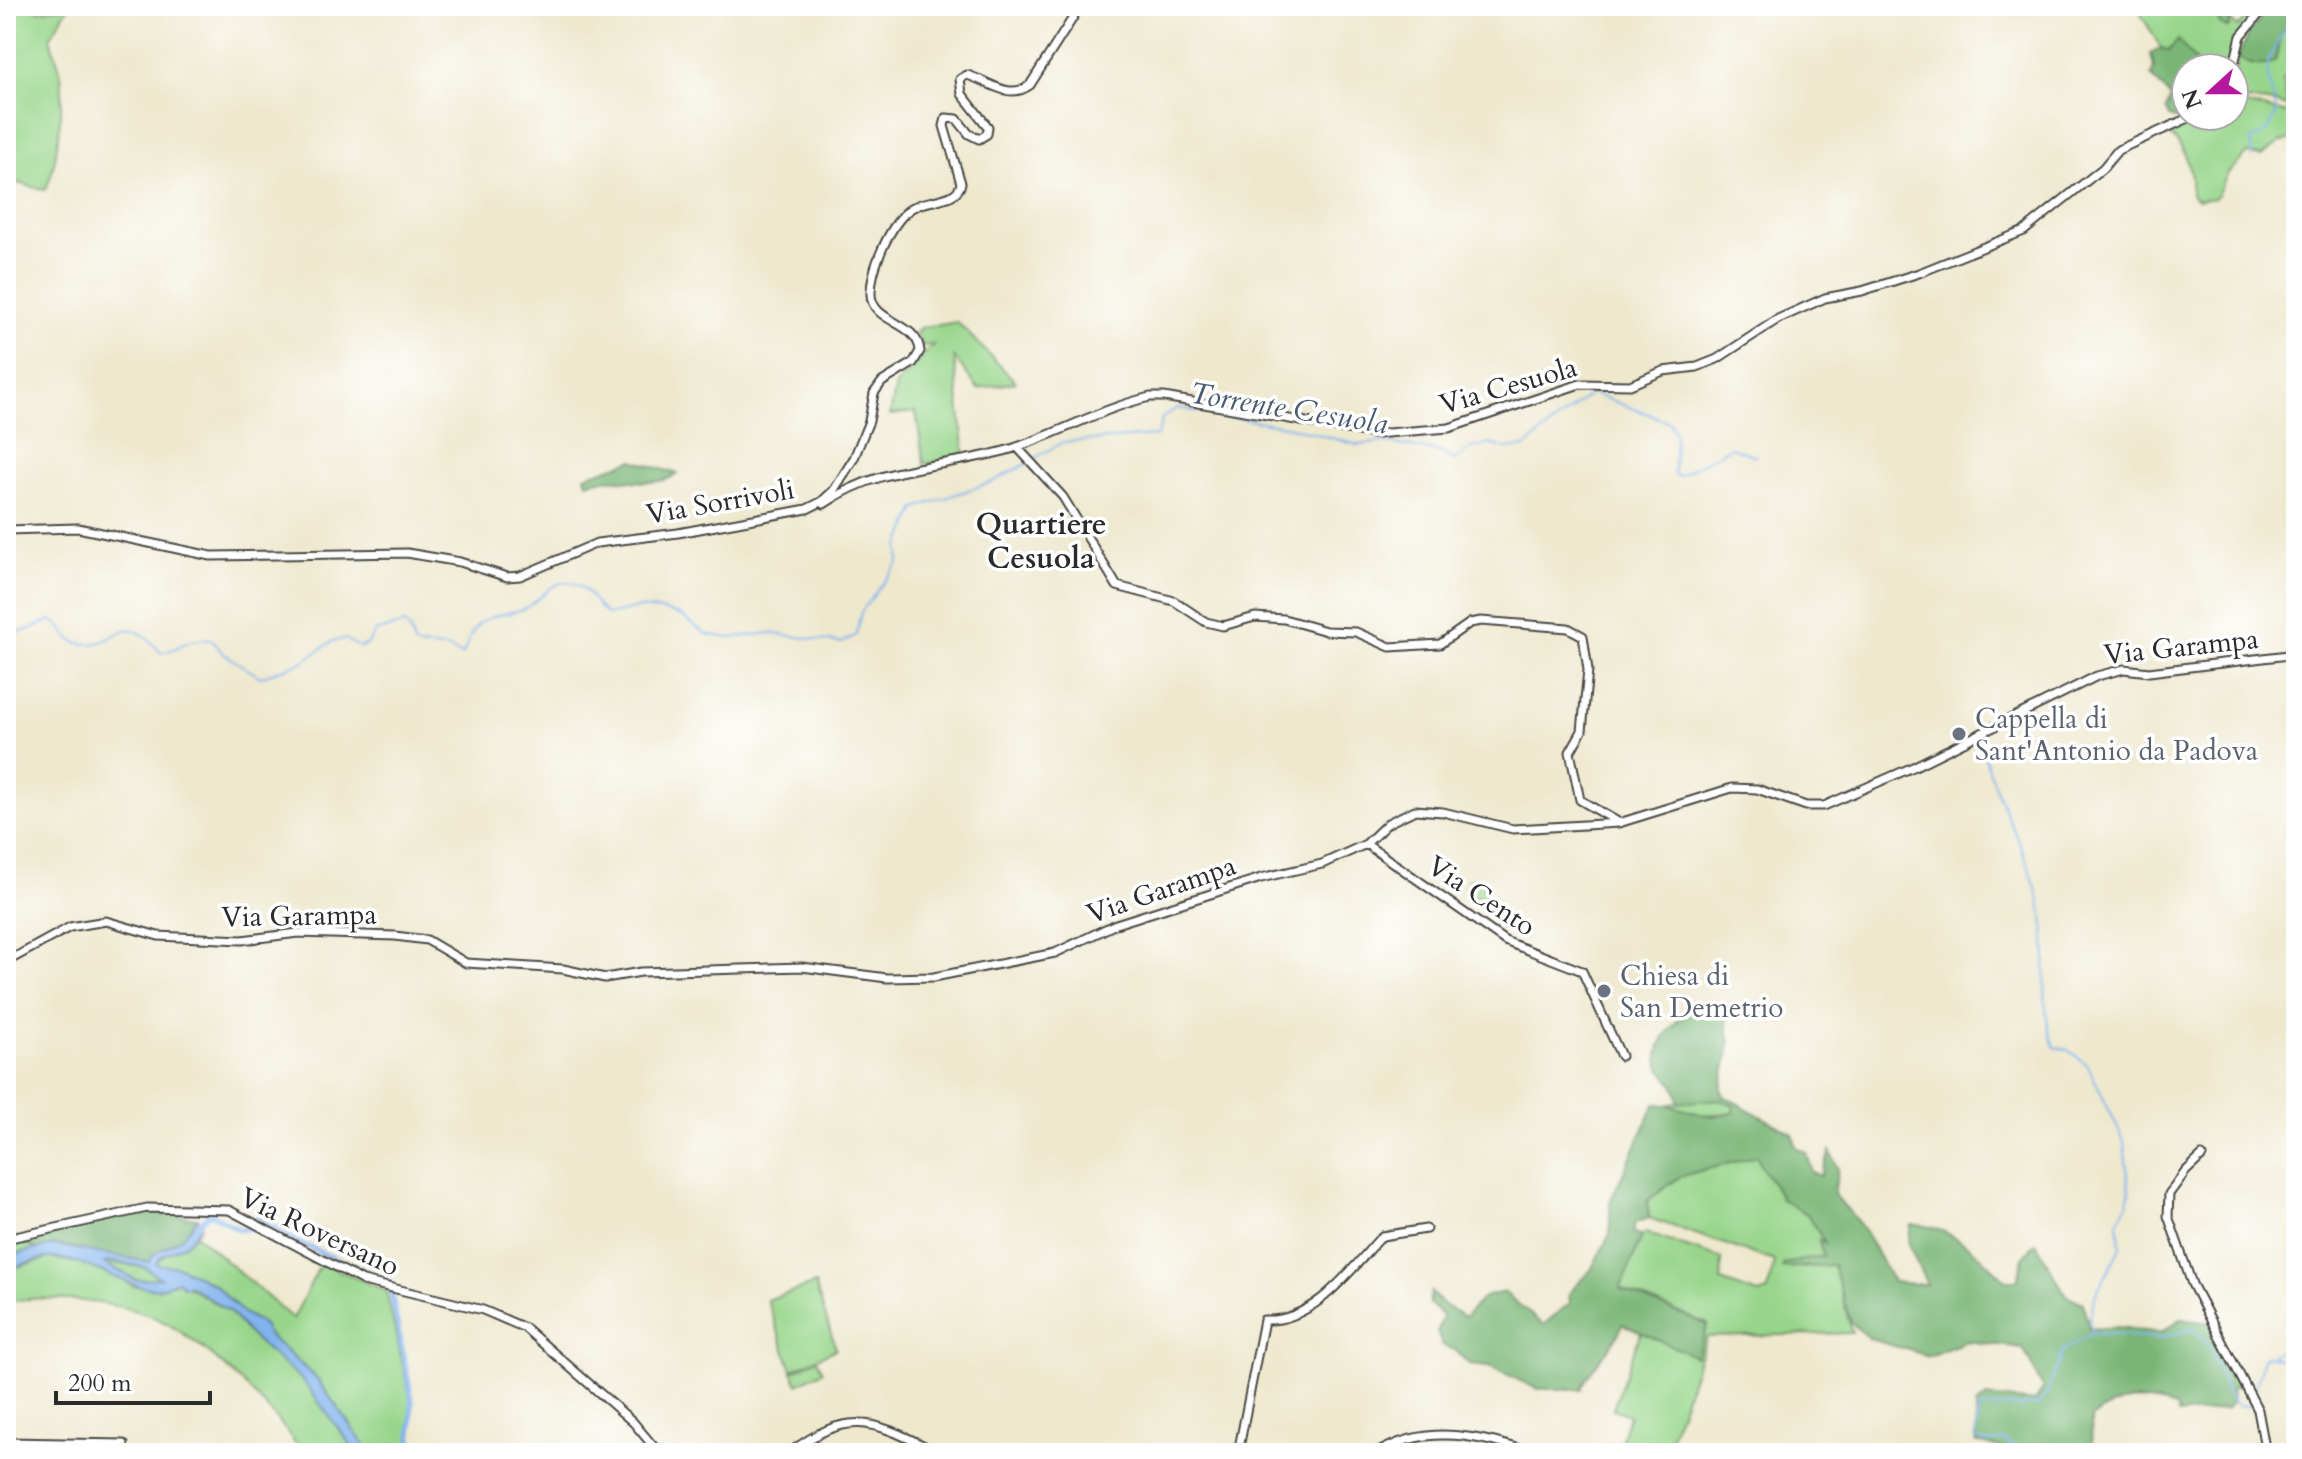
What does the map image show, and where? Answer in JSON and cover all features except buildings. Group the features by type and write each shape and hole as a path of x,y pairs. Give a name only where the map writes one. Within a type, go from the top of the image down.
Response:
{"street":[{"name":"Via Sorrivoli","path":"6,530 78,528 211,556 407,553 520,576 597,543 678,533 807,509 834,490 854,458 869,421 874,393 882,382 913,363 920,351 913,333 877,311 870,292 892,232 907,211 924,200 953,196 960,190 961,183 944,126 946,118 957,119 969,134 979,139 987,134 988,127 962,94 960,79 967,75 1011,93 1023,91 1030,85 1074,16 1076,6"},
{"path":"2237,52 2241,36 2266,6"},
{"name":"Via Cesuola","path":"807,509 879,475 1017,447 1150,397 1375,434 1449,428 1580,384 1630,385 1663,371 1697,367 1717,359 1778,319 1825,298 1919,273 2024,231 2103,168 2118,150 2170,126"},
{"path":"1017,447 1063,497 1117,586 1174,601 1206,622 1223,626 1255,617 1284,619 1326,631 1356,632 1390,647 1440,644 1470,623 1481,621 1568,628 1583,636 1588,670 1581,739 1570,752 1571,763 1580,800 1619,823"},
{"name":"Via Garampa","path":"6,962 70,927 106,921 158,936 242,940 298,933 395,936 427,940 466,963 563,969 605,978 641,972 802,967 887,978 934,977 1055,953 1116,924 1261,878 1322,864 1366,844 1388,823 1415,810 1443,812 1513,829 1619,823 1732,788 1757,789 1806,806 1824,806 1949,750 2097,676 2124,669 2149,672 2296,654"},
{"name":"Via Cento","path":"1366,844 1505,941 1582,971 1621,1056"},
{"path":"2202,1156 2169,1194 2168,1216 2192,1284 2258,1410 2266,1453"},
{"name":"Via Roversano","path":"6,1239 147,1208 216,1208 244,1216 290,1244 363,1281 483,1310 525,1328 633,1422 659,1453"},
{"path":"1238,1453 1264,1320 1273,1321 1323,1298 1341,1284 1382,1236 1426,1229"},
{"path":"789,1453 821,1431 853,1422 901,1435 939,1453"},
{"path":"1377,1453 1398,1442 1446,1433 1471,1435 1534,1453"},
{"path":"6,1442 124,1444"}],"green space":[{"path":"6,6 29,6 39,11 69,6 50,38 61,75 61,100 56,151 45,190 6,180"},
{"path":"2136,6 2201,6 2206,16 2216,13 2220,25 2228,28 2231,21 2238,27 2256,6 2262,6 2235,43 2234,52 2187,52 2182,47 2169,51 2161,48"},
{"path":"2214,6 2232,6 2228,28 2220,25"},
{"path":"2270,6 2296,6 2296,27 2282,32 2275,61 2261,65 2250,63 2250,52 2240,52 2248,34"},
{"path":"2296,27 2296,74 2283,80 2287,103 2296,109 2278,103 2250,100 2250,63 2266,65 2275,61 2282,31"},
{"path":"2178,40 2188,52 2170,52 2170,96 2151,76 2154,68 2151,54 2161,48 2169,51"},
{"path":"2250,106 2296,114 2296,138 2281,142 2261,156 2247,154 2228,173 2215,198 2198,200 2191,194 2191,176 2186,158 2177,142 2163,132 2170,129 2170,132 2250,132"},
{"path":"957,322 1016,382 978,389 954,357 965,457 924,464 916,412 890,415 896,385 933,345 922,346 916,332 920,328"},
{"path":"633,460 678,474 656,481 610,479 587,483 585,476"},
{"path":"1469,879 1485,881 1485,897 1467,896 1465,887"},
{"path":"1746,1005 1726,1020 1730,1045 1721,1089 1724,1096 1793,1134 1796,1147 1807,1153 1812,1172 1821,1176 1830,1151 1838,1169 1834,1194 1863,1228 1893,1282 1927,1285 1908,1244 1911,1225 1938,1229 1963,1242 2005,1280 2018,1280 2023,1257 2036,1243 2066,1295 2083,1303 2089,1329 2118,1327 2160,1333 2181,1319 2211,1323 2240,1385 2231,1389 2232,1402 2227,1409 2179,1415 2176,1407 2164,1404 2142,1400 2121,1402 2091,1418 2092,1453 2024,1453 1976,1443 1976,1405 1987,1397 2035,1402 2043,1388 2023,1348 1967,1341 1929,1356 1870,1339 1851,1323 1833,1265 1782,1268 1784,1264 1823,1256 1819,1240 1825,1243 1807,1214 1781,1199 1757,1156 1681,1176 1647,1201 1649,1218 1635,1223 1633,1232 1642,1236 1620,1289 1708,1325 1696,1357 1623,1324 1581,1389 1537,1389 1490,1366 1469,1364 1455,1350 1442,1345 1437,1332 1443,1316 1429,1303 1431,1292 1441,1303 1465,1317 1484,1297 1504,1292 1543,1325 1570,1303 1569,1293 1591,1270 1610,1234 1610,1202 1655,1104 1703,1115 1733,1113 1733,1105 1719,1099 1678,1103 1674,1086 1659,1063 1663,1040 1690,1007"},
{"path":"1719,1099 1734,1105 1734,1113 1692,1115 1670,1104"},
{"path":"1757,1156 1781,1199 1807,1214 1827,1245 1824,1256 1785,1264 1804,1268 1833,1264 1852,1333 1707,1337 1665,1453 1649,1453 1620,1444 1629,1415 1613,1409 1641,1332 1696,1356 1708,1324 1620,1289 1642,1236 1646,1233 1722,1259 1721,1281 1758,1294 1768,1291 1774,1261 1649,1218 1647,1201 1681,1176"},
{"path":"175,1210 181,1216 198,1218 181,1239 154,1254 149,1262 87,1253 73,1247 55,1245 38,1249 19,1242 18,1238 132,1211"},
{"path":"195,1234 293,1319 321,1263 386,1291 411,1401 410,1453 370,1453 316,1378 268,1335 262,1323 244,1314 215,1285 180,1267 155,1265"},
{"path":"18,1237 19,1242 38,1249 6,1256 6,1241"},
{"path":"49,1258 83,1264 119,1276 133,1286 161,1288 178,1281 230,1312 251,1336 302,1379 357,1453 302,1453 275,1417 237,1378 196,1343 158,1319 125,1308 83,1301 40,1299 6,1303 6,1270"},
{"path":"103,1262 144,1267 160,1279 136,1280"},
{"path":"815,1284 836,1349 792,1370 767,1300"},
{"path":"817,1359 823,1371 798,1384 792,1372"}],"water":[{"path":"198,1218 201,1227 186,1244 160,1257 156,1264 180,1267 215,1285 244,1314 262,1323 268,1335 316,1378 370,1453 357,1453 302,1380 251,1336 230,1312 189,1285 184,1287 178,1281 163,1287 138,1286 62,1259 32,1261 6,1270 6,1256 55,1245 149,1262 154,1254 181,1238","holes":["104,1263 144,1267 160,1278 136,1280"]}],"waterway":[{"path":"2252,157 2251,141 2268,130 2277,112 2267,75 2269,58 2288,23 2296,17"},
{"name":"Torrente Cesuola","path":"1032,460 1063,442 1157,436 1163,417 1177,408 1291,427 1358,445 1383,442 1440,452 1454,460 1471,448 1489,444 1507,449 1525,447 1591,393 1670,422 1675,435 1674,474 1679,476 1731,447 1756,456"},
{"name":"Torrente Cesuola","path":"6,633 25,631 51,620 75,642 93,644 120,632 136,631 161,653 187,642 212,640 223,653 260,677 302,662 333,641 345,639 359,647 367,645 375,632 404,624 409,628 415,646 447,648 463,655 472,633 481,622 523,609 557,584 571,583 583,588 608,615 638,608 661,610 680,615 706,634 729,638 770,633 842,643 856,635 861,612 899,562 899,547 916,508 992,482 1026,464"},
{"path":"1982,746 2036,886 2044,924 2046,1013 2054,1047 2068,1050 2087,1064 2124,1141 2129,1192 2127,1206 2118,1221 2120,1248 2095,1296 2089,1319 2093,1333"},
{"path":"196,1226 210,1213 240,1230 252,1228 258,1217 297,1242 389,1282 412,1400 411,1453"},
{"path":"2272,1355 2291,1344 2296,1325"},
{"path":"2024,1453 2004,1440 1987,1443 1975,1439 1978,1411 1982,1408 2038,1405 2046,1396 2063,1350 2093,1333 2159,1338 2192,1329 2208,1346 2229,1396 2236,1405 2251,1406"},
{"path":"2255,1392 2263,1357 2296,1363"}],"place":[{"name":"Cappella di Sant'Antonio da Padova","path":"1959,734"},
{"name":"Chiesa di San Demetrio","path":"1604,991"}],"district":[{"name":"Quartiere Cesuola","path":"1041,541"}]}
